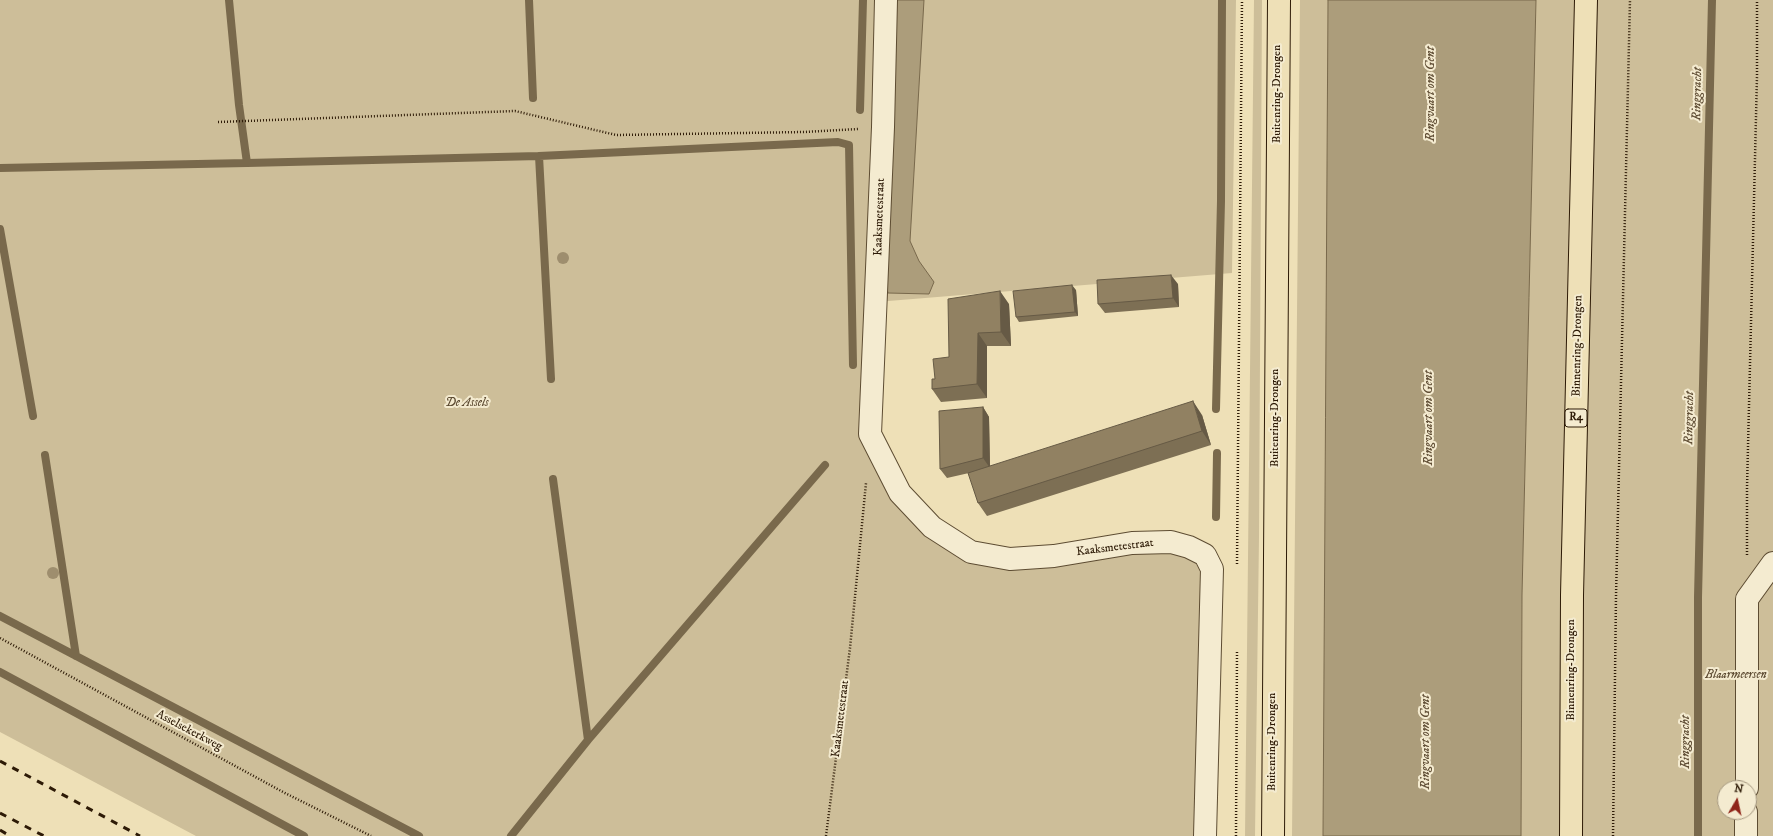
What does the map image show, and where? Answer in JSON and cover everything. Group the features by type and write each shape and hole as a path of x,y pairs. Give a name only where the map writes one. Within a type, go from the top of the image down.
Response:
{"highway":[{"name":"Buitenring-Drongen","path":"1273,836 1279,0"},
{"name":"Binnenring-Drongen","path":"1571,836 1572,595 1586,0"}],"street":[{"name":"Kaaksmetestraat","path":"886,0 883,127 870,434 900,493 932,527 971,552 1010,559 1054,556 1132,543 1171,542 1189,547 1205,555 1212,569 1205,836"},
{"path":"1746,780 1747,599 1773,563"},
{"path":"1746,820 1746,836"}],"path":[{"path":"1237,567 1242,0"},
{"path":"1613,836 1616,596 1630,0"},
{"path":"1747,559 1747,488 1757,76 1757,0"},
{"path":"218,122 515,111 616,135 804,132 883,127"},
{"name":"Kaaksmetestraat","path":"826,836 850,648 866,482"},
{"name":"Asselsekerkweg","path":"0,638 276,788 371,836"},
{"path":"1236,836 1237,646"}],"green space":[{"name":"De Assels","path":"0,0 1236,0 1232,273 876,302 870,434 900,493 971,552 1132,543 1205,555 1201,836 196,836 0,732"},
{"path":"1254,0 1262,0 1259,537 1255,836 1245,836"},
{"path":"1300,0 1328,0 1323,836 1292,836"},
{"name":"Blaarmeersen","path":"1536,0 1773,0 1773,836 1521,836 1522,595"}],"water":[{"path":"895,0 924,0 910,241 919,261 934,282 929,294 888,293 884,276"},
{"name":"Ringvaart om Gent","path":"1328,0 1536,0 1522,595 1521,836 1323,836"}],"building":[{"path":"1171,275 1173,298 1098,304 1097,280"},
{"path":"1072,285 1075,312 1016,317 1013,291"},
{"path":"1000,291 1001,332 978,333 977,384 932,389 932,379 935,379 933,359 949,357 948,299"},
{"path":"1193,401 1202,431 978,503 968,473"},
{"path":"983,407 983,458 940,469 939,411"}],"waterway":[{"path":"0,168 247,163 239,105 229,0"},
{"path":"529,0 533,98"},
{"path":"860,110 863,0"},
{"path":"1216,409 1221,201 1222,0"},
{"name":"Ringgracht","path":"1698,836 1698,597 1712,0"},
{"path":"247,163 539,156 838,142 849,145 853,365"},
{"path":"539,156 551,379"},
{"path":"0,229 33,416"},
{"path":"1216,517 1217,453"},
{"path":"45,455 76,656"},
{"path":"588,740 825,465"},
{"path":"511,836 588,740 553,479"},
{"path":"0,616 419,836"},
{"path":"0,672 304,836"}],"railway":[{"path":"0,761 140,836"},
{"path":"0,813 44,836"},
{"path":"0,830 10,836"}]}
